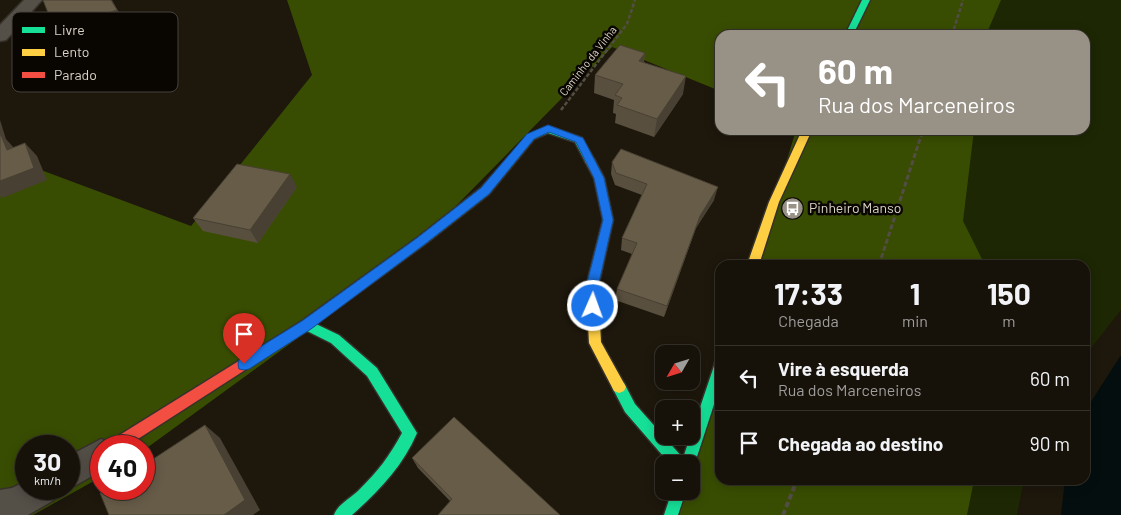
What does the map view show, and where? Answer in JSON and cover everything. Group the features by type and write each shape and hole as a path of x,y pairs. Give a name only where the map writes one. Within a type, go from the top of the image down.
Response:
{"street":[{"path":"22,12 33,0"},
{"path":"851,30 866,0"},
{"path":"0,36 12,23"},
{"path":"132,435 306,325 421,241 485,191 531,136 548,128 579,140 599,178 608,220 592,287 595,343 630,408 671,455"},
{"path":"755,260 774,202 805,135"},
{"path":"306,325 335,339 372,372 410,433 393,464 363,496 340,515"},
{"path":"691,455 715,381"},
{"path":"671,515 676,500"}],"path":[{"name":"Caminho da Vinha","path":"548,128 627,24 635,0"},
{"path":"954,30 963,0"},
{"path":"881,260 921,135"},
{"path":"783,515 795,485"}],"green space":[{"path":"287,0 1001,0 988,30 715,30 715,89 612,47 398,265 155,442 155,435 90,435 90,483 80,489 80,435 15,435 15,500 60,500 33,515 0,515 0,191 41,170 191,226 312,75"},
{"path":"891,0 1121,0 1121,310 1090,350 1090,260 837,260 883,135 1090,135 1090,30 879,30"},
{"path":"794,135 973,135 963,221 982,260 757,260"},
{"path":"715,389 715,485 973,485 967,515 674,515 685,500 700,500 700,455 694,455 697,445 700,445 700,436"},
{"path":"731,485 1023,485 1017,515 719,515"}],"shaded area":[{"path":"1121,355 1121,515 1061,515 1064,485 1090,485 1090,403"}],"building":[{"path":"43,0 111,0 117,10 111,12 48,12"},
{"path":"620,45 645,53 639,61 686,76 657,119 617,105 622,98 615,95 623,84 595,75"},
{"path":"0,135 7,150 25,143 34,168 0,181"},
{"path":"621,149 718,187 700,216 667,306 617,289 637,243 622,238 647,184 616,173 612,162"},
{"path":"237,164 290,174 250,230 193,218"},
{"path":"454,417 560,515 438,515 452,499 412,458"},
{"path":"205,425 245,500 224,515 109,515 103,500 155,500 155,458"}],"traffic: fast":[{"path":"851,30 866,0"},
{"path":"263,352 306,325 421,241 485,191 531,137 548,129 579,140 590,161"},
{"path":"306,325 335,339 372,372 410,433 393,464 363,496 341,515"},
{"path":"691,455 715,381"},
{"path":"619,387 630,408 671,455"},
{"path":"671,515 676,500"}],"traffic: slow":[{"path":"755,260 774,202 805,135"},
{"path":"590,161 599,178 608,220 592,287 595,343 619,387"}],"traffic: jam":[{"path":"132,435 263,352"}],"place":[{"name":"Pinheiro Manso","path":"793,208"}],"route":[{"path":"244,364 306,325 421,241 485,191 531,136 548,128 579,140 599,178 608,220 592,287 593,306"}]}
